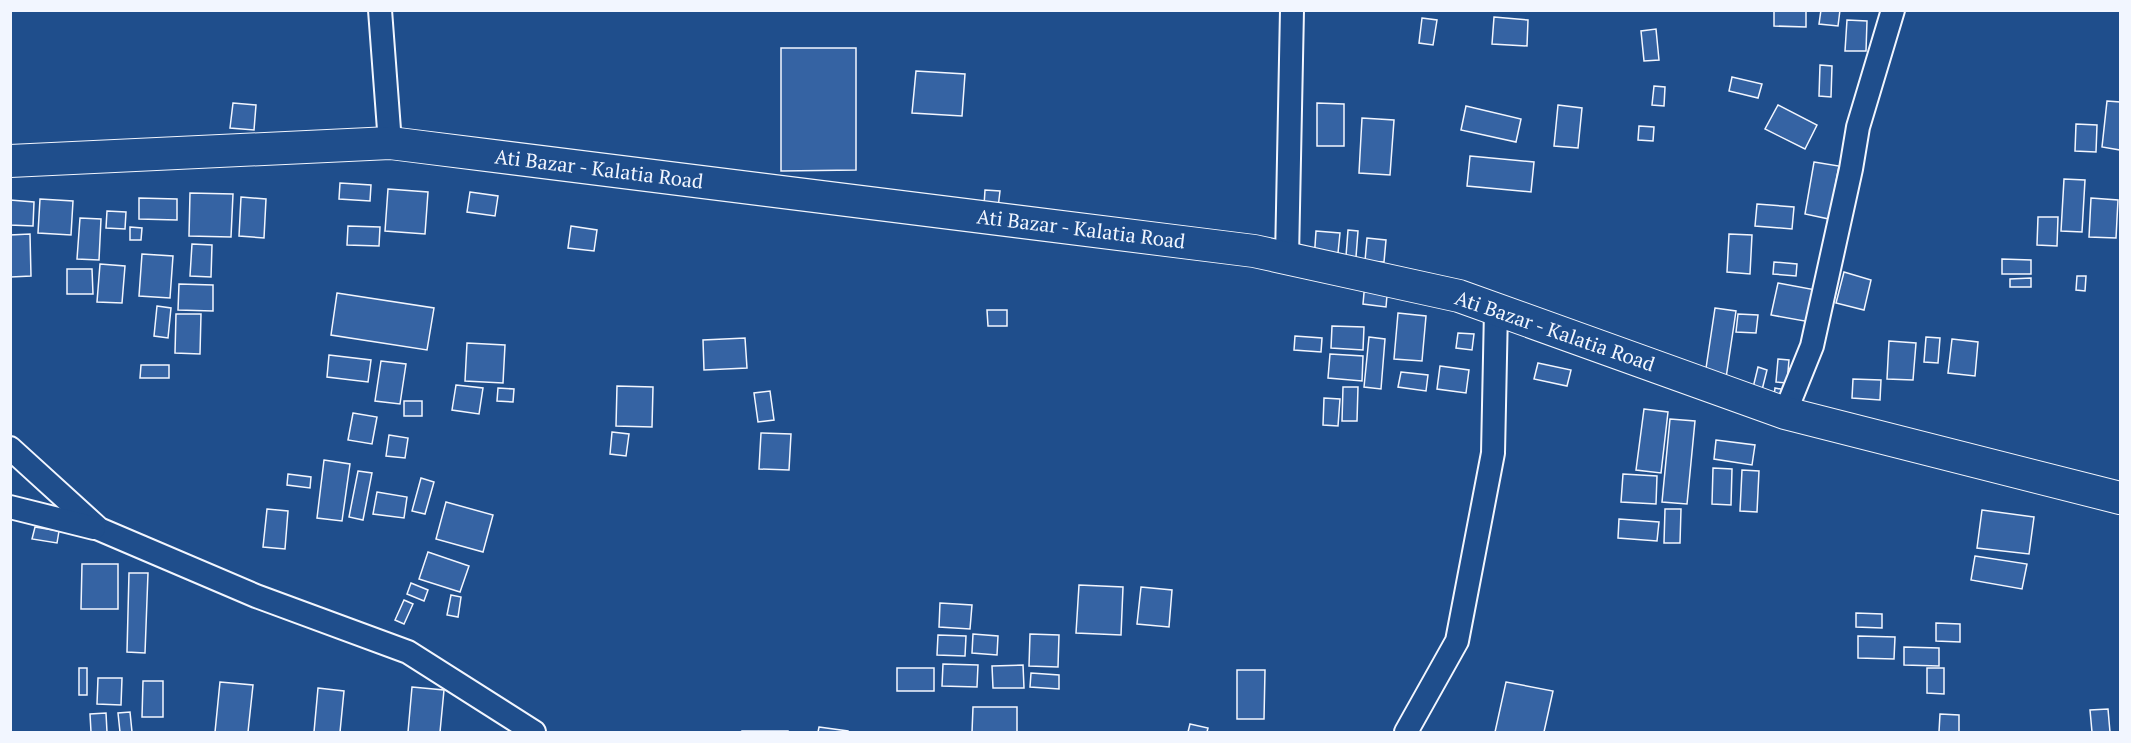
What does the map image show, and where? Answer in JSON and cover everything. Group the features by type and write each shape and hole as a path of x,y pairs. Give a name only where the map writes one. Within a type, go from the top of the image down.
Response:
{"main road":[{"name":"Ati Bazar - Kalatia Road","path":"10,161 390,143 1254,251 1459,296 1785,412 2121,498"}],"street":[{"path":"381,10 390,143"},
{"path":"1287,258 1292,10"},
{"path":"1785,412 1812,346 1851,170 1858,127 1893,10"},
{"path":"1406,732 1458,641 1492,453 1496,310"},
{"path":"10,448 99,529"},
{"path":"10,507 99,529 256,596 408,652 534,732"}],"building":[{"path":"1774,10 1806,10 1806,27 1774,26"},
{"path":"1821,10 1840,10 1838,26 1819,24"},
{"path":"1494,17 1528,20 1527,46 1492,44"},
{"path":"1422,18 1437,20 1433,45 1419,43"},
{"path":"1847,20 1867,21 1866,51 1845,51"},
{"path":"1656,29 1659,60 1644,61 1641,31"},
{"path":"781,48 856,48 856,170 781,171"},
{"path":"1820,65 1832,66 1831,97 1819,96"},
{"path":"916,71 965,74 962,116 912,113"},
{"path":"1732,77 1762,84 1758,98 1729,91"},
{"path":"1654,86 1665,87 1664,106 1652,105"},
{"path":"2107,101 2120,102 2120,150 2102,147"},
{"path":"233,103 256,105 254,130 230,128"},
{"path":"1317,103 1344,104 1344,146 1317,146"},
{"path":"1558,105 1582,108 1578,148 1554,146"},
{"path":"1778,105 1817,125 1805,149 1765,129"},
{"path":"1466,106 1521,119 1516,142 1461,130"},
{"path":"1362,118 1394,120 1390,175 1359,173"},
{"path":"2076,124 2097,125 2096,152 2075,151"},
{"path":"1639,126 1654,127 1653,141 1638,140"},
{"path":"1470,156 1534,162 1531,192 1467,186"},
{"path":"1814,162 1839,166 1829,219 1805,214"},
{"path":"2064,179 2085,180 2082,232 2061,231"},
{"path":"340,183 371,185 370,201 339,199"},
{"path":"388,189 428,192 425,234 385,231"},
{"path":"985,190 1000,191 998,208 984,206"},
{"path":"470,192 498,196 495,216 467,212"},
{"path":"190,193 233,194 231,237 189,236"},
{"path":"241,197 266,199 264,238 239,236"},
{"path":"139,198 177,199 177,220 139,219"},
{"path":"2091,198 2118,200 2116,238 2089,237"},
{"path":"40,199 73,201 71,235 38,233"},
{"path":"10,200 34,202 33,226 10,225"},
{"path":"1757,204 1794,207 1792,229 1755,226"},
{"path":"107,211 126,212 125,229 106,228"},
{"path":"2038,217 2058,217 2057,246 2037,245"},
{"path":"80,218 101,219 99,260 77,259"},
{"path":"348,226 380,227 379,246 347,245"},
{"path":"571,226 597,230 594,251 568,248"},
{"path":"130,227 142,228 141,240 130,240"},
{"path":"1348,230 1358,231 1356,257 1346,256"},
{"path":"1316,231 1340,233 1337,263 1314,261"},
{"path":"30,234 31,276 11,277 10,235"},
{"path":"1729,234 1752,235 1750,274 1727,272"},
{"path":"1367,238 1386,240 1384,262 1365,261"},
{"path":"192,244 212,245 211,277 190,276"},
{"path":"142,254 173,256 170,298 139,296"},
{"path":"2002,259 2031,260 2031,274 2002,274"},
{"path":"1774,262 1797,264 1796,276 1773,274"},
{"path":"100,264 125,266 122,303 97,302"},
{"path":"67,269 92,269 93,294 67,294"},
{"path":"1844,272 1871,280 1864,310 1836,303"},
{"path":"2077,276 2086,276 2085,291 2076,290"},
{"path":"2031,278 2031,287 2010,287 2010,279"},
{"path":"1365,282 1388,284 1386,307 1363,304"},
{"path":"1778,283 1816,290 1810,322 1771,315"},
{"path":"179,284 213,285 213,311 178,310"},
{"path":"337,293 434,308 427,350 331,335"},
{"path":"157,306 171,308 168,338 154,336"},
{"path":"1715,308 1736,311 1726,378 1705,375"},
{"path":"987,310 1007,310 1007,326 988,326"},
{"path":"1398,313 1426,316 1422,361 1394,359"},
{"path":"176,314 201,314 200,354 175,353"},
{"path":"1738,314 1758,315 1756,333 1736,332"},
{"path":"1332,326 1364,327 1363,350 1331,348"},
{"path":"1458,333 1474,334 1472,350 1456,348"},
{"path":"1295,336 1322,338 1321,352 1294,350"},
{"path":"1369,337 1385,339 1381,389 1364,387"},
{"path":"1926,337 1940,338 1938,363 1924,362"},
{"path":"745,338 747,368 704,370 703,340"},
{"path":"1952,339 1978,342 1975,376 1948,373"},
{"path":"1889,341 1916,343 1913,380 1887,379"},
{"path":"467,343 505,345 503,383 465,381"},
{"path":"1330,354 1363,356 1362,381 1328,378"},
{"path":"329,355 371,360 368,382 327,377"},
{"path":"1778,359 1789,360 1787,383 1776,382"},
{"path":"381,361 406,364 400,404 375,401"},
{"path":"1538,363 1571,370 1567,386 1534,379"},
{"path":"141,365 169,365 169,378 140,378"},
{"path":"1440,366 1469,370 1466,393 1437,389"},
{"path":"1758,367 1767,370 1760,398 1751,396"},
{"path":"1401,372 1428,375 1426,391 1398,387"},
{"path":"1853,379 1881,380 1880,400 1852,398"},
{"path":"456,385 483,388 479,414 452,410"},
{"path":"617,386 653,387 652,427 616,426"},
{"path":"1343,387 1358,387 1357,421 1342,421"},
{"path":"498,388 514,389 513,402 497,401"},
{"path":"1775,388 1786,390 1773,405"},
{"path":"770,391 774,420 758,422 754,393"},
{"path":"1324,398 1340,399 1338,426 1323,425"},
{"path":"404,401 422,401 422,416 404,416"},
{"path":"1644,409 1668,412 1661,473 1636,470"},
{"path":"353,413 377,417 372,444 348,440"},
{"path":"1670,419 1695,421 1687,504 1662,502"},
{"path":"612,432 629,434 626,456 610,454"},
{"path":"761,433 791,434 789,470 759,469"},
{"path":"389,435 408,438 405,458 386,456"},
{"path":"1716,440 1755,445 1752,465 1714,459"},
{"path":"324,460 350,464 342,521 317,518"},
{"path":"1713,468 1732,469 1731,505 1712,504"},
{"path":"1742,470 1759,471 1757,512 1740,511"},
{"path":"358,471 372,473 363,520 349,517"},
{"path":"288,474 311,477 310,488 287,485"},
{"path":"1623,474 1657,476 1656,504 1621,502"},
{"path":"421,478 434,482 425,514 412,511"},
{"path":"377,492 407,497 404,518 373,514"},
{"path":"446,502 493,515 483,552 436,539"},
{"path":"267,509 288,511 285,549 263,547"},
{"path":"1665,509 1681,509 1680,543 1664,543"},
{"path":"1982,510 2034,517 2029,554 1977,548"},
{"path":"1619,519 1659,522 1657,541 1618,538"},
{"path":"35,527 59,531 57,543 32,539"},
{"path":"428,552 469,566 460,592 419,579"},
{"path":"1975,556 2027,564 2022,589 1971,580"},
{"path":"82,564 118,564 118,609 81,609"},
{"path":"129,573 148,573 145,653 127,652"},
{"path":"411,583 428,590 424,601 407,594"},
{"path":"1079,585 1123,587 1121,635 1076,633"},
{"path":"1141,587 1172,590 1169,627 1137,624"},
{"path":"451,595 461,597 458,617 447,615"},
{"path":"404,600 413,604 404,624 395,620"},
{"path":"940,603 972,605 970,629 939,627"},
{"path":"1856,613 1882,614 1882,628 1856,627"},
{"path":"1936,623 1960,624 1960,642 1936,641"},
{"path":"973,634 998,636 997,655 972,653"},
{"path":"1030,634 1059,635 1058,667 1029,666"},
{"path":"938,635 966,636 965,656 937,655"},
{"path":"1858,636 1895,637 1894,659 1858,658"},
{"path":"1904,647 1939,648 1939,666 1904,665"},
{"path":"943,664 978,665 977,687 942,686"},
{"path":"1023,665 1024,688 993,688 992,666"},
{"path":"79,668 87,668 87,695 79,695"},
{"path":"897,668 934,668 934,691 897,691"},
{"path":"1927,668 1944,668 1944,694 1927,693"},
{"path":"1237,670 1265,670 1264,719 1237,719"},
{"path":"1031,673 1059,675 1059,689 1030,687"},
{"path":"98,678 122,678 121,705 97,704"},
{"path":"143,681 163,681 163,717 142,717"},
{"path":"220,682 253,685 248,732 215,732"},
{"path":"1506,682 1553,691 1544,732 1495,732"},
{"path":"412,687 444,690 440,732 408,732"},
{"path":"318,688 344,691 340,732 314,732"},
{"path":"973,707 1017,707 1017,732 972,732"},
{"path":"2108,709 2110,732 2092,732 2090,710"},
{"path":"130,712 132,732 120,732 118,713"},
{"path":"106,713 107,732 91,732 90,714"},
{"path":"1940,714 1959,715 1959,732 1939,732"},
{"path":"1190,724 1208,728 1207,732 1188,732"},
{"path":"819,727 848,731 848,732 818,732"},
{"path":"788,731 788,732 742,732"}]}
